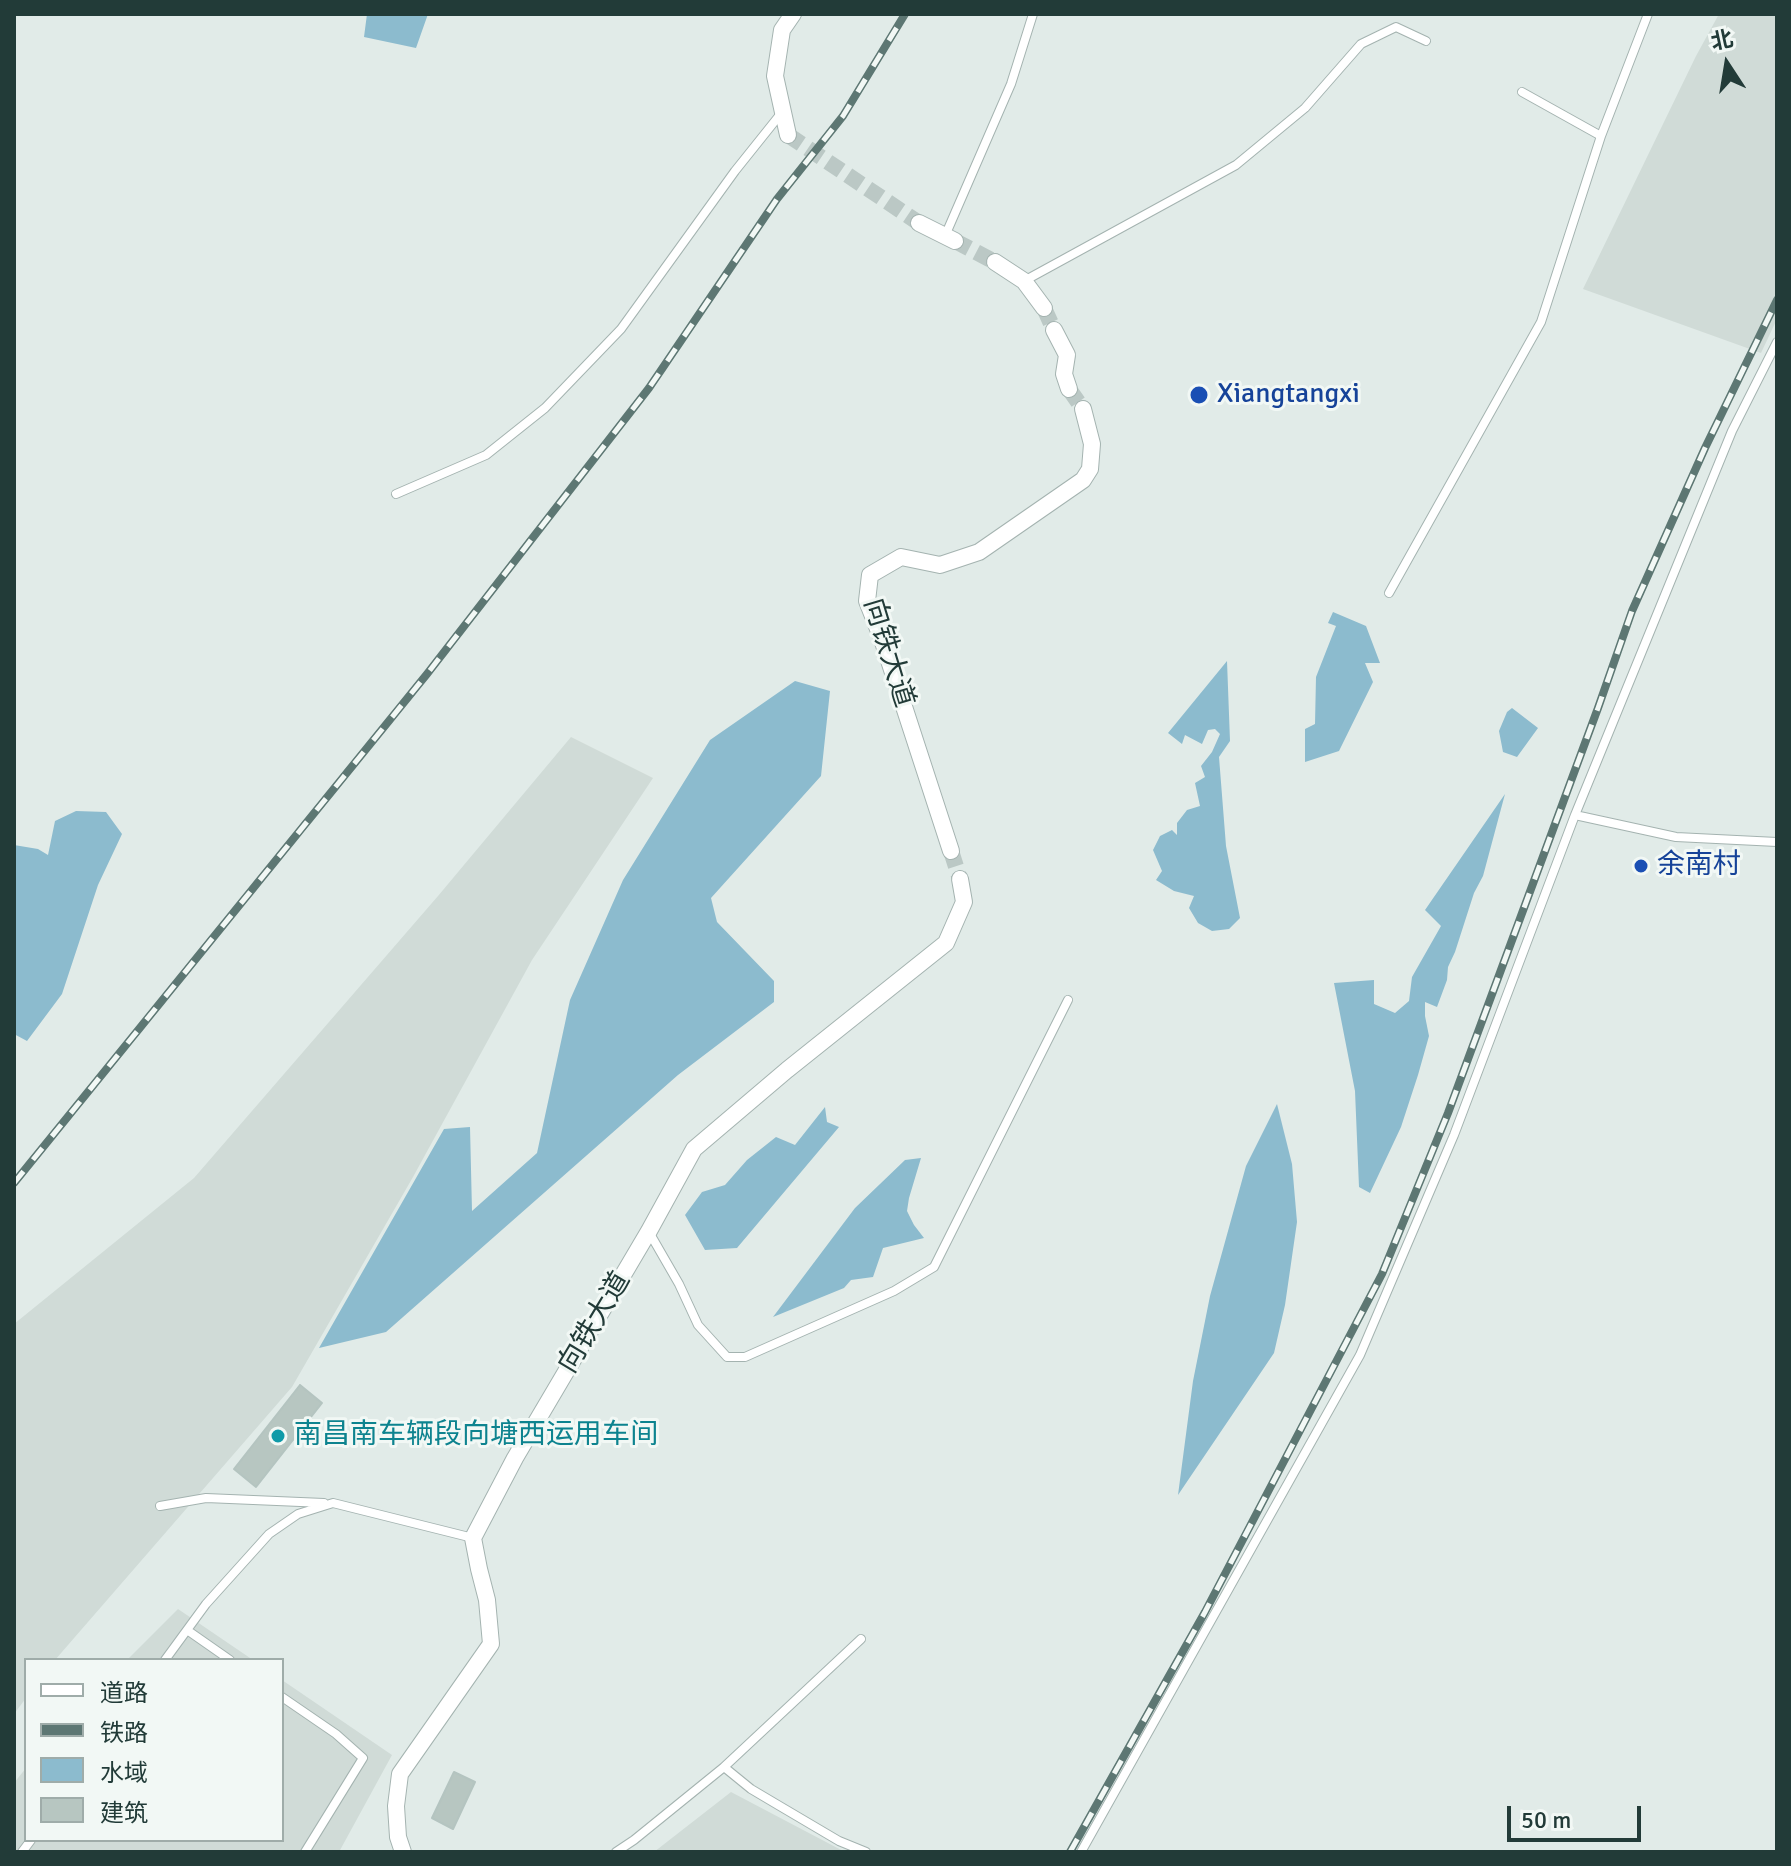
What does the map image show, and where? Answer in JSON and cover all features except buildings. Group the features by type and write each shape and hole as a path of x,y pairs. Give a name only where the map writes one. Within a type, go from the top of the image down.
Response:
{"street":[{"path":"788,135 775,76 782,30 793,14"},
{"path":"919,223 950,238"},
{"path":"995,262 1024,281 1044,308"},
{"path":"1054,330 1067,355 1064,374 1069,389"},
{"name":"向铁大道","path":"951,851 867,601 870,575 901,557 940,565 979,552 1083,480 1090,469 1092,444 1083,409"},
{"name":"向铁大道","path":"473,1538 515,1458 694,1149 946,943 964,902 960,879"},
{"path":"403,1852 398,1837 396,1806 400,1774 491,1644 487,1600 473,1538"}],"lane":[{"path":"950,238 1011,84 1033,14"},
{"path":"1389,593 1541,322 1601,136 1648,14"},
{"path":"1024,281 1236,165 1305,108 1361,44 1396,27 1426,41"},
{"path":"1522,92 1601,136"},
{"path":"396,494 486,455 545,408 621,329 735,171 783,111"},
{"path":"1081,1852 1360,1355 1454,1135 1575,815 1732,431 1777,342"},
{"path":"1575,815 1676,837 1777,842"},
{"path":"649,1231 698,1325 727,1357 745,1357 894,1291 934,1267 1068,1000"},
{"path":"160,1506 206,1498 333,1503 473,1538"},
{"path":"166,1658 206,1604 269,1534 298,1514 333,1503"},
{"path":"187,1630 227,1658"},
{"path":"616,1852 724,1767 861,1639"},
{"path":"284,1698 336,1734 363,1758 305,1852"},
{"path":"724,1767 764,1797 839,1841 866,1852"}],"shaded area":[{"path":"1719,14 1777,14 1777,319 1761,353 1583,289"},
{"path":"571,737 653,778 532,960 413,1177 292,1387 57,1658 24,1658 24,1701 14,1714 14,1324 194,1178"},
{"path":"178,1609 250,1658 129,1658"},
{"path":"284,1681 392,1755 339,1852 14,1852 14,1783 24,1770 24,1842 284,1842"},
{"path":"731,1792 845,1852 654,1852"}],"water":[{"path":"367,14 428,14 416,48 364,37"},
{"path":"1333,612 1366,626 1380,663 1365,663 1373,682 1339,751 1305,762 1305,729 1315,724 1316,677 1336,626 1328,623"},
{"path":"1227,661 1230,741 1219,757 1226,846 1240,918 1229,929 1212,931 1198,923 1189,908 1194,896 1174,891 1156,880 1162,871 1153,850 1160,836 1172,830 1177,835 1177,823 1187,810 1200,806 1195,783 1205,777 1201,766 1220,734 1215,729 1208,730 1202,744 1185,735 1182,744 1168,733"},
{"path":"795,681 830,691 821,776 711,898 717,922 774,981 774,1002 678,1075 386,1332 319,1348 444,1129 470,1127 472,1211 537,1153 570,1000 623,880 710,740"},
{"path":"1512,708 1538,728 1517,757 1503,752 1499,731"},
{"path":"1505,794 1483,876 1448,967 1447,980 1437,1007 1425,1002 1429,1036 1418,1075 1401,1127 1370,1193 1359,1187 1355,1091 1334,983 1374,980 1374,1004 1395,1013 1409,1001 1412,977 1441,926 1425,910"},
{"path":"76,811 106,812 122,834 98,885 62,994 27,1041 14,1034 14,845 38,849 48,855 55,821"},
{"path":"1277,1104 1292,1164 1297,1222 1285,1305 1274,1353 1178,1495 1193,1381 1210,1296 1246,1166"},
{"path":"825,1107 827,1122 839,1127 737,1248 705,1250 685,1215 702,1192 725,1185 747,1160 776,1137 795,1145"},
{"path":"921,1158 907,1211 924,1238 883,1248 873,1277 851,1280 844,1288 773,1317 855,1208 905,1160"}],"tunnel":[{"path":"788,135 919,223"},
{"path":"955,241 995,262"},
{"path":"1044,308 1054,330"},
{"path":"1069,389 1083,409"},
{"path":"951,851 960,879"}],"railway":[{"path":"14,1183 427,674 649,388 777,199 843,116 905,14"},
{"path":"1070,1852 1205,1612 1382,1274 1448,1113 1632,611 1705,448 1777,300"}],"place":[{"name":"Xiangtangxi","path":"1199,395"},
{"name":"余南村","path":"1641,866"},
{"name":"南昌南车辆段向塘西运用车间","path":"278,1436"}]}
